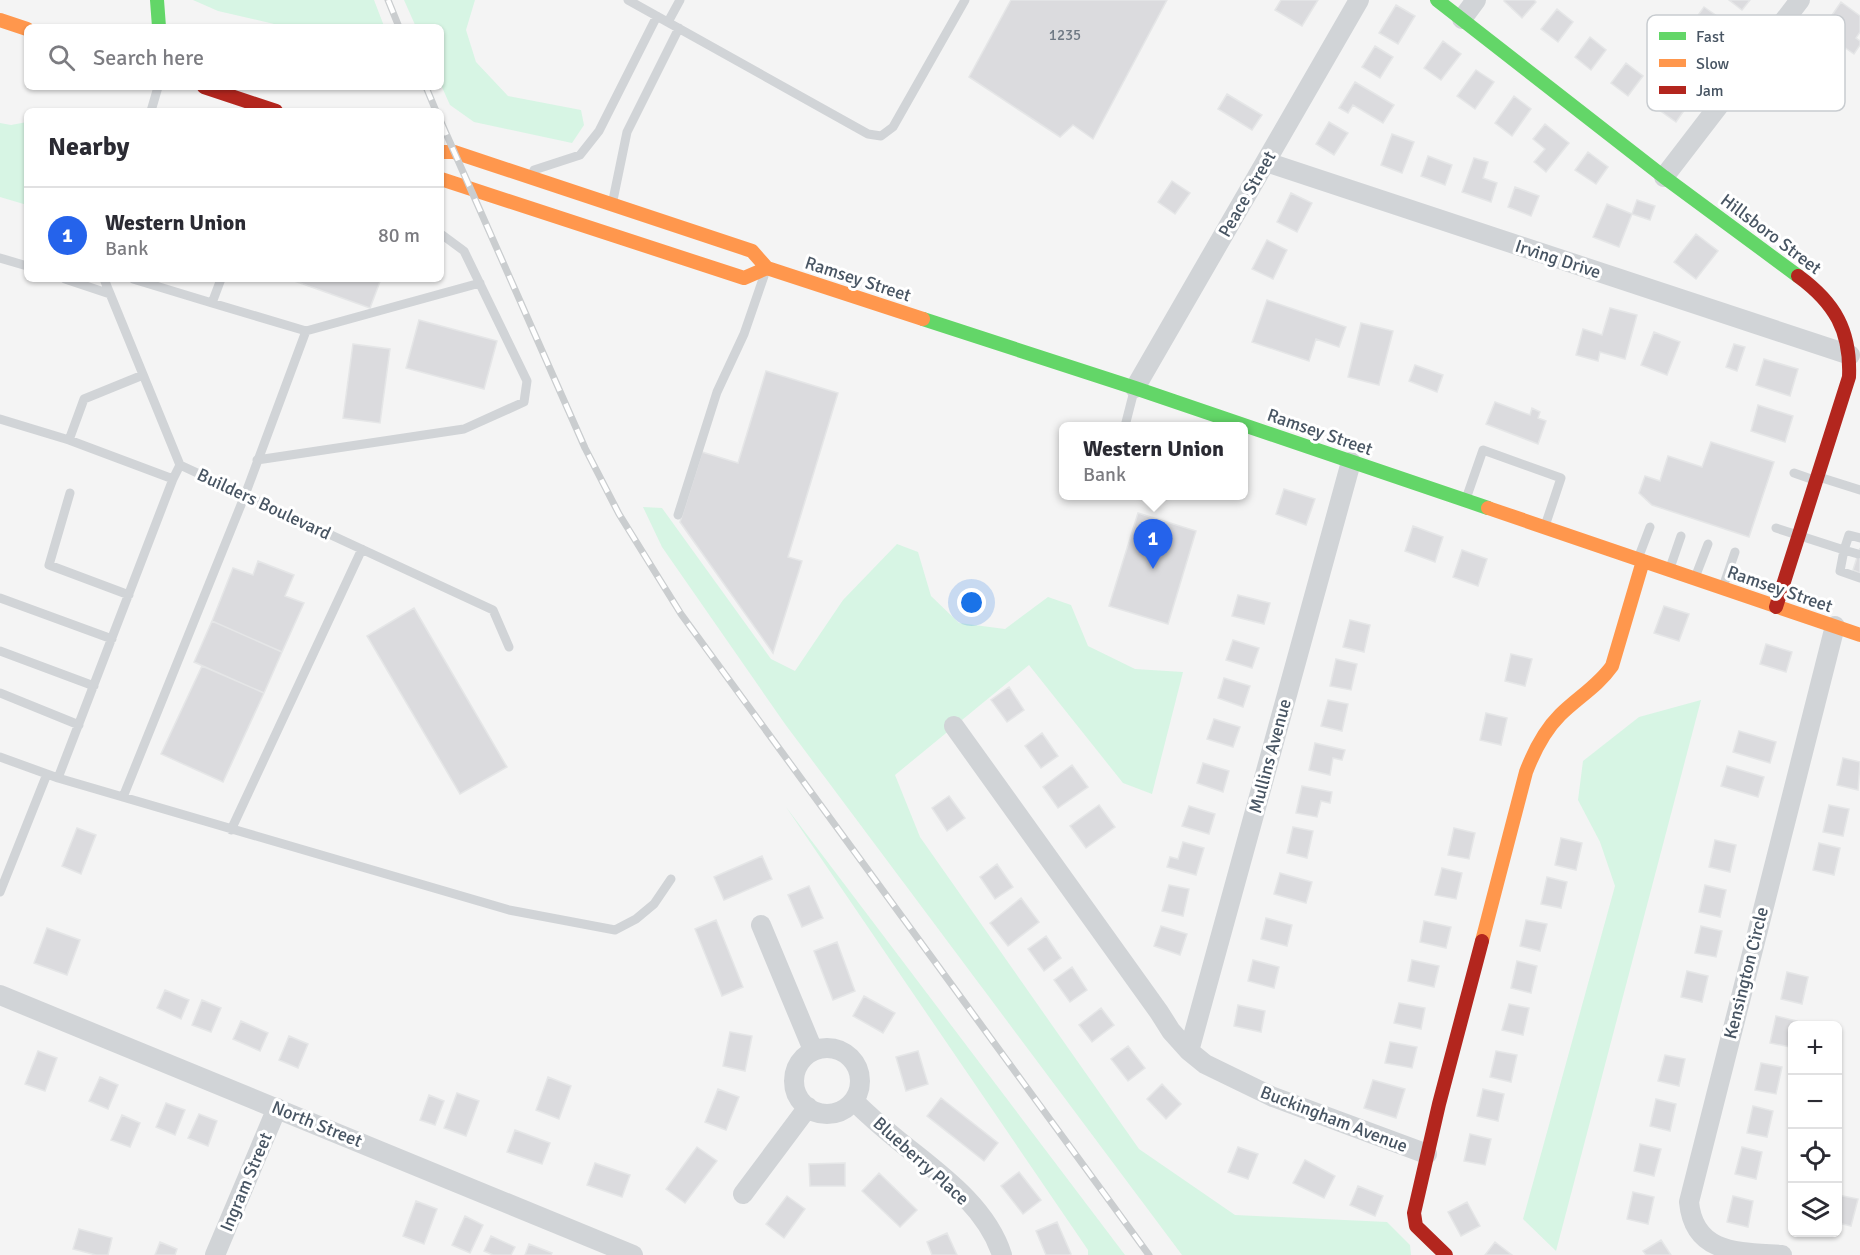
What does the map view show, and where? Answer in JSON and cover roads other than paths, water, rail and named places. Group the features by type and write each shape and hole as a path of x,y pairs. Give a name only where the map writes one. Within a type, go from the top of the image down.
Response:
{"main road":[{"path":"157,0 159,24"},
{"name":"Hillsboro Street","path":"1437,0 1664,177 1818,291 1838,317 1855,354 1776,606"},
{"path":"0,20 24,28"},
{"path":"213,90 267,108"},
{"name":"Ramsey Street","path":"444,152 454,152 752,251 767,268 1234,422"},
{"path":"444,180 744,278 767,268"},
{"name":"Ramsey Street","path":"1248,427 1860,635"},
{"name":"Buckingham Avenue","path":"1427,1154 1526,772 1545,732 1559,716 1606,675 1612,666 1640,560"},
{"path":"1427,1154 1413,1220 1416,1226 1446,1255"}],"street":[{"name":"Peace Street","path":"1135,388 1359,0"},
{"path":"1462,19 1476,0"},
{"path":"1788,15 1800,0"},
{"path":"1664,177 1715,111"},
{"name":"Irving Drive","path":"1266,162 1855,354"},
{"name":"Mullins Avenue","path":"1189,1051 1351,462"},
{"name":"Kensington Circle","path":"1782,1255 1737,1252 1716,1247 1707,1240 1694,1223 1689,1202 1834,626"},
{"name":"Buckingham Avenue","path":"954,726 1160,1012 1171,1031 1189,1051 1205,1064 1273,1097 1427,1154"},
{"path":"761,925 813,1050"},
{"name":"North Street","path":"0,995 633,1255"},
{"path":"822,1047 842,1050 856,1064 861,1083 854,1101 846,1109 825,1114 808,1107 798,1097 794,1087 797,1066 813,1050 822,1047"},
{"name":"Blueberry Place","path":"854,1101 952,1184 986,1222 998,1241 1002,1255"},
{"path":"743,1194 808,1107"},
{"name":"Ingram Street","path":"215,1255 277,1108"}],"lane":[{"path":"628,0 868,134 881,136 893,127 965,0"},
{"path":"668,22 680,0"},
{"path":"521,175 580,154 599,131 657,16"},
{"path":"612,205 627,132 679,28"},
{"path":"152,108 157,90"},
{"path":"257,460 464,429 524,402 527,381 465,251 444,236"},
{"path":"0,258 24,266"},
{"path":"678,515 717,392 744,334 767,268"},
{"path":"74,282 110,294"},
{"name":"Builders Boulevard","path":"105,282 180,465 493,610 509,647"},
{"path":"143,282 306,331 480,283"},
{"path":"212,303 220,282"},
{"path":"123,797 244,495 306,331"},
{"path":"69,440 84,399 143,375"},
{"path":"1126,422 1135,388"},
{"path":"0,419 69,440 173,478"},
{"path":"1465,501 1483,450 1561,478 1544,528"},
{"path":"58,778 173,478 180,465"},
{"path":"1794,473 1860,490"},
{"path":"70,493 50,565 129,596"},
{"path":"1640,560 1650,527"},
{"path":"1776,528 1858,554"},
{"path":"1860,538 1849,535 1840,571 1860,579"},
{"path":"1669,570 1681,536"},
{"path":"1695,579 1708,544"},
{"path":"231,830 362,549"},
{"path":"1722,588 1735,552"},
{"path":"0,598 112,639"},
{"path":"0,651 94,686"},
{"path":"0,693 79,725"},
{"path":"0,757 58,778 231,830 509,909 615,930 636,919 654,904 671,879"},
{"path":"0,892 47,774"}],"railway":[{"path":"388,0 398,24"},
{"path":"427,90 435,108"},
{"path":"444,129 585,448 619,514 681,614 1149,1255"}],"place":[{"name":"Western Union","path":"1153,569"}]}
